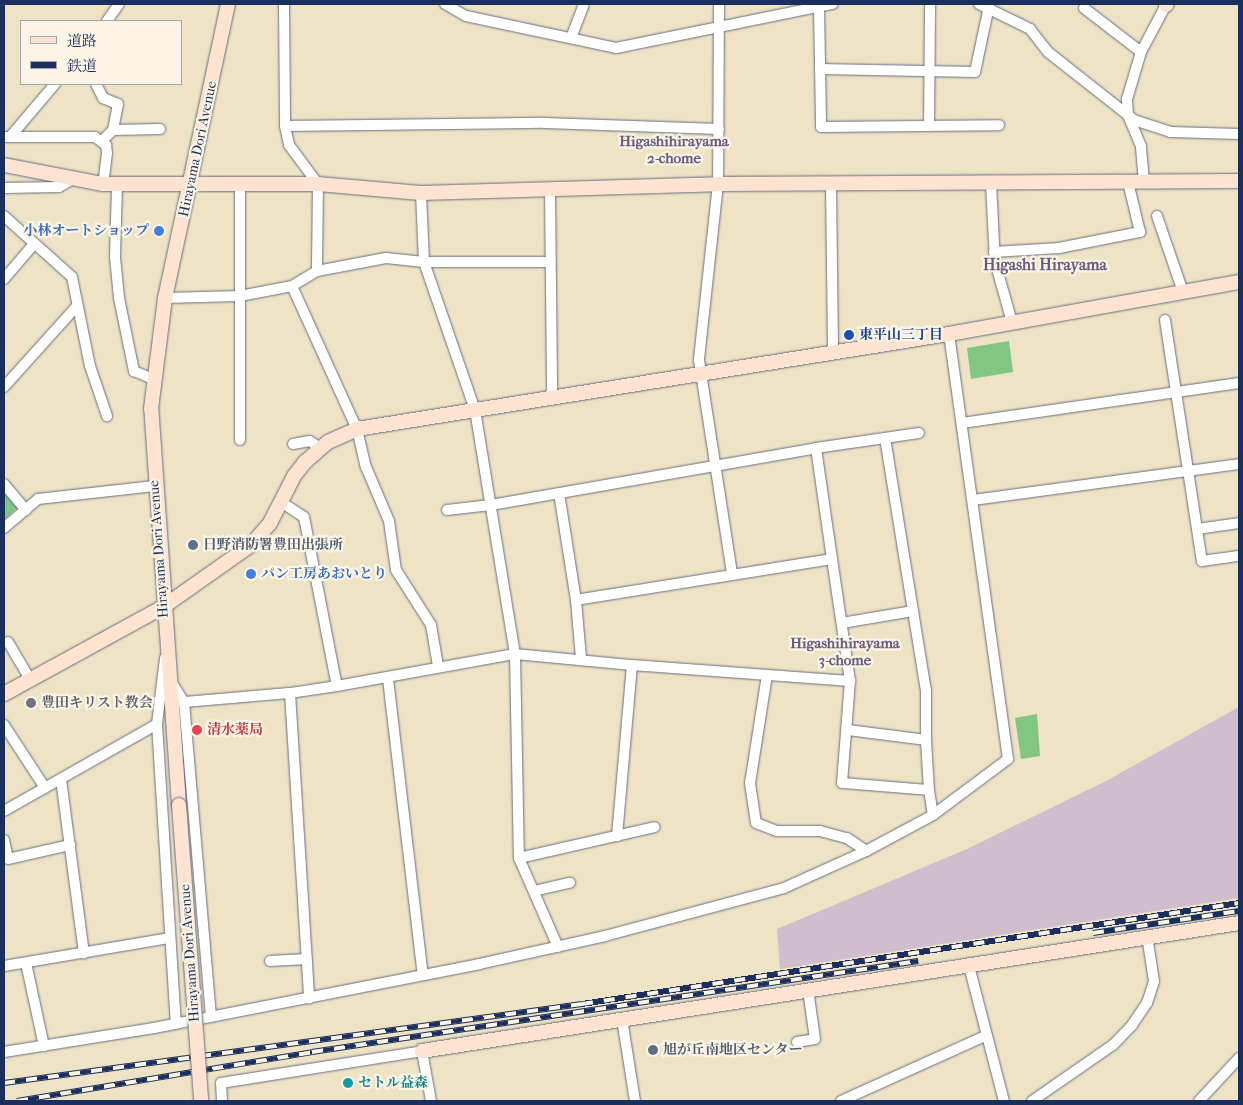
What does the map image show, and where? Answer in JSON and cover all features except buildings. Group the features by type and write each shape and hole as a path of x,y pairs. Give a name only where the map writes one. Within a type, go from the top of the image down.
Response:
{"street":[{"path":"108,20 119,4"},
{"name":"Hirayama Dori Avenue","path":"201,1101 154,486 153,379 165,298 192,185 228,4"},
{"path":"284,4 285,126 289,145 318,184 317,271"},
{"path":"445,4 466,16 628,48 833,4"},
{"path":"571,38 584,4"},
{"path":"719,4 718,184 700,373 732,574"},
{"path":"929,126 930,4"},
{"path":"1144,182 1141,146 1128,115 1127,98 1141,52 1166,4"},
{"path":"820,69 975,72 984,5 1030,29 1048,52 1128,115 1152,127 1170,132 1239,134"},
{"path":"819,7 821,127 999,125"},
{"path":"1084,8 1141,52"},
{"path":"7,137 54,85"},
{"path":"96,85 103,98 118,104 113,130 102,141"},
{"path":"285,126 545,124 719,129"},
{"path":"113,130 160,129"},
{"path":"7,137 96,137 102,141 108,153 103,184"},
{"path":"4,165 73,179 117,185 318,184 421,193 550,191 718,184 1239,181"},
{"path":"4,188 59,187 73,179"},
{"path":"994,252 1059,248 1140,232 1128,182"},
{"path":"991,183 994,252 1012,322"},
{"path":"240,184 240,440"},
{"path":"832,184 833,352"},
{"path":"117,185 115,257 119,298 134,371 153,379"},
{"path":"550,191 552,397"},
{"path":"421,193 424,262 475,410 515,654 519,858 558,947"},
{"path":"4,216 72,277 76,307 90,366 107,416"},
{"path":"1157,216 1183,292"},
{"path":"4,279 34,244"},
{"path":"165,298 240,296 292,286 317,271 386,258 424,262 550,262"},
{"path":"4,694 163,607 251,545 270,523 294,476 320,448 357,429 949,334 1239,282"},
{"path":"292,286 357,429 366,467 389,521 396,570 431,625 438,666"},
{"path":"4,387 76,307"},
{"path":"1165,320 1202,562 1239,556"},
{"path":"4,1052 309,998 558,947 784,888 866,851 934,815 1008,759 949,334"},
{"path":"962,423 1239,383"},
{"path":"447,510 491,506 816,448 919,432"},
{"path":"885,438 926,690 928,790 934,815"},
{"path":"293,444 310,441 320,448"},
{"path":"816,448 850,680 848,730 842,783 928,790"},
{"path":"973,500 1239,464"},
{"path":"4,484 26,510"},
{"path":"4,528 38,499 154,486"},
{"path":"559,493 576,600 581,658"},
{"path":"281,502 304,517 337,686"},
{"path":"1197,529 1239,523"},
{"path":"576,600 732,574 832,560"},
{"path":"842,623 913,611"},
{"path":"8,642 30,679"},
{"path":"167,650 157,724 166,848 169,938 176,1023"},
{"path":"184,702 290,693 388,679 438,666 515,654 581,658 632,665 850,680"},
{"path":"616,836 632,665"},
{"path":"169,675 184,702 211,1016"},
{"path":"767,675 750,783 756,823 777,830 829,833 847,838 866,851"},
{"path":"388,679 423,975"},
{"path":"290,693 309,998"},
{"path":"4,811 157,724"},
{"path":"4,725 45,788"},
{"path":"848,730 926,740"},
{"path":"61,778 84,953"},
{"path":"519,858 655,827"},
{"path":"4,840 8,859 70,845"},
{"path":"166,848 195,846"},
{"path":"534,891 570,883"},
{"path":"222,1101 221,1082 1239,923"},
{"path":"1032,1101 1113,1045 1132,1025 1147,1003 1154,981 1147,936"},
{"path":"4,966 169,938"},
{"path":"270,961 307,959"},
{"path":"26,962 44,1046"},
{"path":"969,966 985,1036 1004,1101"},
{"path":"797,1042 815,1039 808,990"},
{"path":"622,1019 635,1101"},
{"path":"841,1101 985,1036"},
{"path":"422,1051 431,1101"},
{"path":"1199,1101 1239,1058"}],"shaded area":[{"path":"1239,707 1239,898 780,969 777,929 967,849 1106,781"}],"green space":[{"path":"1009,341 1013,372 971,379 967,348"},
{"path":"4,491 19,506 4,520"},
{"path":"1037,714 1040,756 1021,759 1015,718"}],"railway":[{"path":"4,1083 582,1004 1239,903"},
{"path":"1093,933 1239,911"},
{"path":"17,1101 312,1052 918,961"}],"place":[{"name":"小林オートショップ","path":"159,231"},
{"name":"東平山三丁目","path":"849,335"},
{"name":"日野消防署豊田出張所","path":"193,545"},
{"name":"パン工房あおいとり","path":"251,574"},
{"name":"豊田キリスト教会","path":"31,703"},
{"name":"清水薬局","path":"197,730"},
{"name":"旭が丘南地区センター","path":"653,1050"},
{"name":"セトル益森","path":"348,1083"}],"district":[{"name":"Higashihirayama 2-chome","path":"674,150"},
{"name":"Higashi Hirayama","path":"1045,265"},
{"name":"Higashihirayama 3-chome","path":"845,652"}]}
